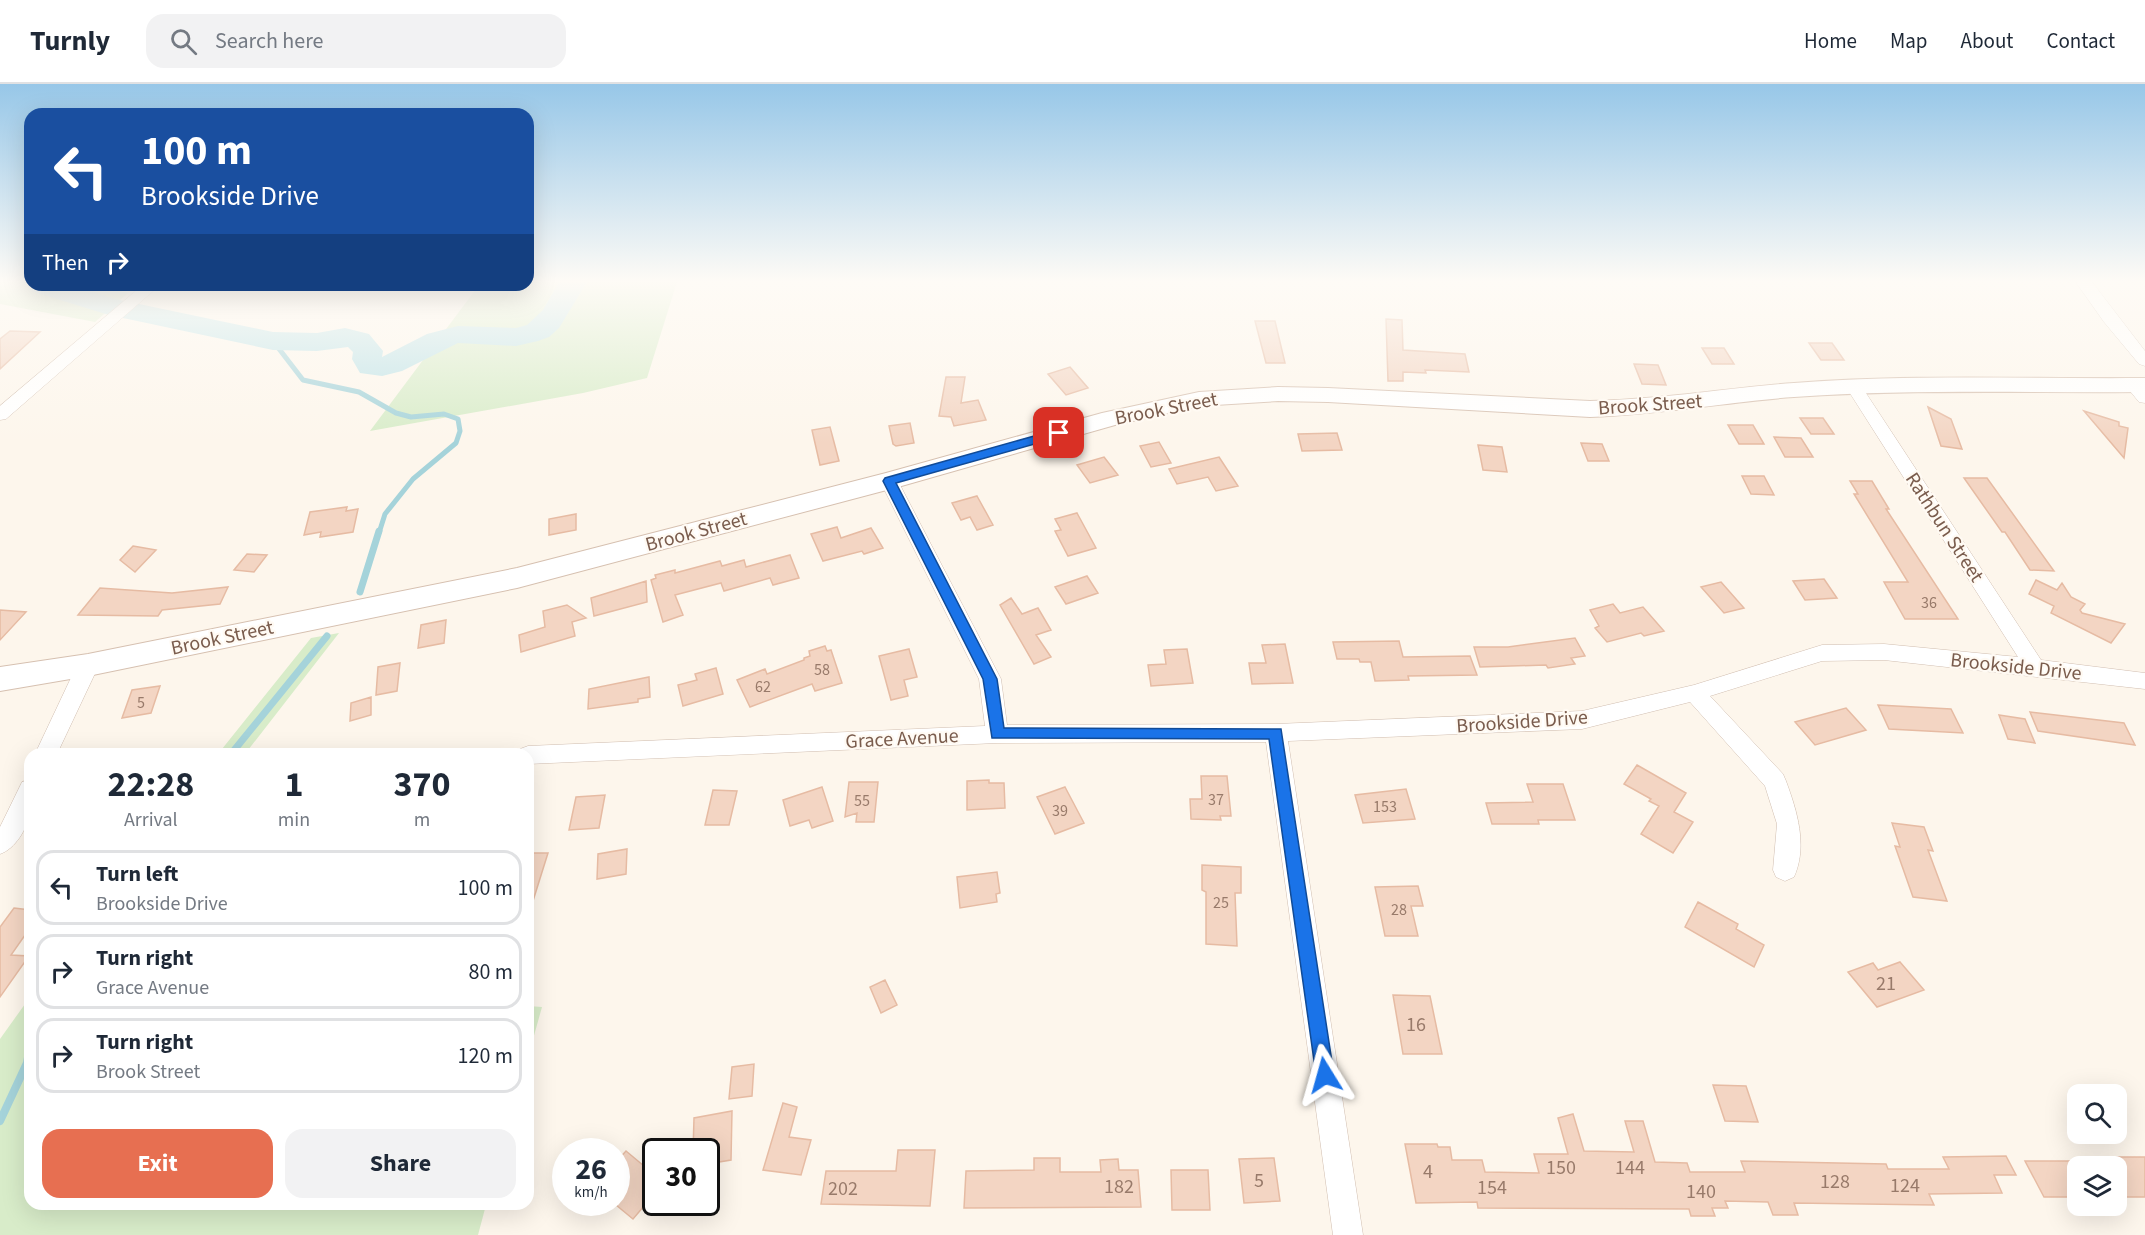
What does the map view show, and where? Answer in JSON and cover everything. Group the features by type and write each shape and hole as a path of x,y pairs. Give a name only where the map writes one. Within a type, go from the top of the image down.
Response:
{"street":[{"path":"0,415 93,336"},
{"path":"2124,336 2145,361"},
{"name":"Brook Street","path":"0,679 88,665 517,578 889,481 1111,418 1199,399 1268,395 1329,395 1590,409 1632,408 1793,390 1854,387 2141,389"},
{"name":"Rathbun Street","path":"1854,387 2035,666"},
{"path":"0,400 21,397"},
{"path":"889,481 990,679 997,734"},
{"name":"Brookside Drive","path":"997,734 1276,733 1582,720 1694,693 1822,653 1884,652 2035,666 2145,681"},
{"path":"49,748 88,665"},
{"path":"1694,693 1775,781 1789,824 1785,870"},
{"path":"1276,733 1348,1235"},
{"name":"Grace Avenue","path":"534,755 997,734"},
{"path":"0,844 10,832 24,802"}],"green space":[{"path":"441,336 660,336 647,378 583,393 370,431"},
{"path":"339,633 250,748 223,748 311,638"},
{"path":"24,1005 24,1210 485,1210 478,1235 0,1235 0,1039"},
{"path":"534,1006 542,1007 534,1036"}],"building":[{"path":"4,336 36,336 0,369 0,339"},
{"path":"1259,336 1279,336 1285,363 1266,363"},
{"path":"1387,336 1403,336 1403,350 1465,354 1469,372 1425,370 1426,373 1403,372 1403,381 1388,381"},
{"path":"1809,343 1832,343 1844,360 1821,360"},
{"path":"1702,348 1724,348 1734,364 1712,364"},
{"path":"1634,364 1658,365 1666,385 1642,384"},
{"path":"1070,367 1088,388 1066,395 1048,374"},
{"path":"946,377 965,377 961,403 978,400 986,420 954,426 951,417 939,416"},
{"path":"1928,407 1951,419 1962,449 1941,446"},
{"path":"2084,411 2119,422 2119,426 2128,428 2124,458"},
{"path":"1800,418 1823,418 1834,434 1811,434"},
{"path":"910,423 914,443 896,446 893,444 889,426"},
{"path":"1728,425 1753,425 1764,444 1739,444"},
{"path":"830,427 839,461 820,465 812,430"},
{"path":"1337,433 1342,450 1302,451 1298,434"},
{"path":"1774,437 1801,438 1813,457 1785,457"},
{"path":"1159,442 1171,463 1151,467 1140,446"},
{"path":"1581,443 1602,444 1609,461 1588,461"},
{"path":"1478,445 1502,447 1507,472 1483,470"},
{"path":"1104,457 1118,475 1090,483 1077,465"},
{"path":"1219,457 1238,486 1216,491 1208,477 1177,484 1169,469"},
{"path":"1742,476 1764,476 1774,495 1751,494"},
{"path":"1964,478 1987,478 2054,571 2030,570 2005,532 2002,532"},
{"path":"1850,481 1872,481 1889,509 1886,509 1958,619 1905,619 1884,582 1908,582 1854,494 1858,494"},
{"path":"977,496 993,525 977,530 970,517 961,520 952,503"},
{"path":"347,507 346,511 358,509 353,532 320,537 321,532 304,535 310,512"},
{"path":"1077,513 1096,548 1068,556 1055,531 1061,530 1055,519"},
{"path":"576,514 576,530 549,535 549,519"},
{"path":"837,527 841,538 871,528 883,548 864,554 862,551 823,561 811,534"},
{"path":"133,546 156,550 135,572 120,560"},
{"path":"247,554 267,555 254,572 234,570"},
{"path":"790,555 799,578 773,585 770,578 724,591 721,583 675,595 683,615 663,622 651,580 656,578 655,575 675,570 675,573 720,561 722,566 744,560 746,567"},
{"path":"1087,576 1098,593 1066,604 1055,587"},
{"path":"1824,579 1837,598 1805,600 1793,581"},
{"path":"2036,580 2057,590 2062,583 2071,597 2085,604 2080,610 2082,613 2125,624 2111,643 2051,613 2054,606 2029,594"},
{"path":"646,581 647,602 594,616 591,598"},
{"path":"1721,582 1744,608 1724,613 1701,587"},
{"path":"228,587 220,604 162,610 158,616 78,615 100,588 172,593"},
{"path":"1011,598 1022,614 1038,608 1051,630 1036,635 1051,657 1034,664 1000,605"},
{"path":"1613,604 1620,613 1643,607 1664,631 1644,636 1641,633 1607,642 1595,628 1599,626 1590,610"},
{"path":"567,605 586,618 572,622 575,636 521,652 519,635 545,627 543,611"},
{"path":"0,610 26,612 0,640"},
{"path":"446,620 444,643 418,648 421,625"},
{"path":"1575,638 1585,656 1571,658 1575,664 1548,668 1546,665 1480,667 1474,647 1508,647"},
{"path":"1399,641 1403,657 1470,656 1477,675 1408,676 1409,680 1375,681 1371,662 1360,662 1359,659 1337,659 1333,642"},
{"path":"1285,644 1293,683 1252,684 1249,663 1266,663 1262,645"},
{"path":"825,646 827,651 831,650 842,683 815,691 812,684 750,707 737,680 765,669 767,674 804,660 810,656 809,651"},
{"path":"909,649 917,677 904,680 908,696 891,700 879,656"},
{"path":"1187,649 1193,683 1151,686 1148,665 1166,664 1164,650"},
{"path":"400,663 397,691 376,695 378,667"},
{"path":"716,668 723,694 683,706 678,685 697,680 695,674"},
{"path":"649,677 650,697 638,699 638,702 588,709 589,689"},
{"path":"160,686 151,713 122,718 132,690"},
{"path":"371,697 371,715 350,721 351,703"},
{"path":"1878,705 1951,709 1963,733 1889,729"},
{"path":"1846,708 1866,730 1815,745 1795,722"},
{"path":"2030,712 2124,723 2135,745 2038,731"},
{"path":"1999,715 2025,719 2035,743 2008,739"},
{"path":"1637,765 1686,793 1674,812 1693,822 1673,853 1641,834 1659,806 1624,784"},
{"path":"1201,776 1227,776 1231,816 1220,816 1221,820 1191,819 1190,799 1202,799"},
{"path":"989,780 989,783 1004,783 1005,808 967,810 967,781"},
{"path":"849,782 878,782 874,822 856,822 857,813 845,817"},
{"path":"1527,784 1563,784 1575,820 1538,820 1539,824 1492,824 1486,803 1533,802"},
{"path":"822,787 833,821 812,828 809,820 790,826 783,800"},
{"path":"1065,787 1084,823 1055,834 1037,797"},
{"path":"1406,789 1415,819 1363,823 1355,795"},
{"path":"713,790 737,791 729,825 705,825"},
{"path":"605,795 599,828 569,830 576,797"},
{"path":"1892,823 1924,827 1933,851 1928,850 1947,901 1913,897 1895,846 1900,847"},
{"path":"627,849 626,874 597,879 598,854"},
{"path":"534,853 548,853 534,898"},
{"path":"1202,865 1241,867 1241,893 1235,893 1237,946 1206,944 1206,892 1202,890"},
{"path":"997,872 1000,893 996,894 997,902 960,908 957,877"},
{"path":"1418,886 1423,906 1411,906 1418,936 1385,936 1375,887"},
{"path":"1698,902 1738,924 1736,929 1764,945 1754,967 1685,927"},
{"path":"14,908 24,909 24,937 11,955 24,956 24,963 0,997 0,927"},
{"path":"1900,962 1924,990 1877,1007 1848,972 1873,963 1878,970"},
{"path":"885,980 897,1005 881,1013 870,987"},
{"path":"1393,995 1430,996 1442,1054 1403,1054"},
{"path":"754,1064 752,1096 729,1099 732,1067"},
{"path":"1713,1085 1746,1086 1758,1122 1725,1121"},
{"path":"783,1103 797,1107 789,1137 811,1140 801,1175 763,1170"},
{"path":"732,1111 731,1160 720,1162 720,1138 693,1138 694,1118"},
{"path":"1573,1114 1584,1151 1634,1152 1625,1121 1643,1121 1655,1162 1687,1163 1690,1172 1745,1172 1741,1161 1886,1164 1888,1169 1949,1169 1943,1157 2006,1156 2016,1175 1994,1175 2002,1193 1929,1194 1934,1205 1794,1203 1798,1215 1773,1215 1768,1202 1725,1201 1728,1208 1712,1208 1715,1216 1691,1216 1689,1209 1478,1208 1477,1202 1416,1203 1405,1144 1437,1144 1438,1147 1450,1147 1452,1160 1482,1160 1485,1172 1539,1173 1534,1154 1568,1154 1558,1118"},
{"path":"898,1150 935,1150 930,1206 821,1204 826,1171 896,1171"},
{"path":"630,1154 642,1164 642,1208 633,1219 629,1216"},
{"path":"2127,1157 2145,1157 2145,1197 2127,1197"},
{"path":"1034,1158 1060,1158 1060,1172 1101,1172 1100,1160 1118,1159 1119,1170 1138,1170 1141,1207 964,1208 966,1171 1034,1170"},
{"path":"1274,1158 1280,1201 1244,1203 1239,1159"},
{"path":"2025,1161 2067,1161 2067,1197 2044,1197"},
{"path":"1171,1170 1208,1170 1210,1210 1172,1210"}],"waterway":[{"path":"248,336 273,341 317,342 345,337 358,340 368,351 367,359 371,366 382,367 401,361 437,341 452,336"},
{"path":"490,336 524,336"},
{"path":"273,341 303,380 359,392 396,413 411,417 444,414 458,419 460,431 456,443 413,479 385,514 379,533"},
{"path":"360,592 379,531"},
{"path":"236,748 327,636"},
{"path":"0,1121 24,1069"}],"route":[{"path":"1059,433 889,481 990,679 997,734 1276,733 1325,1075"}]}
